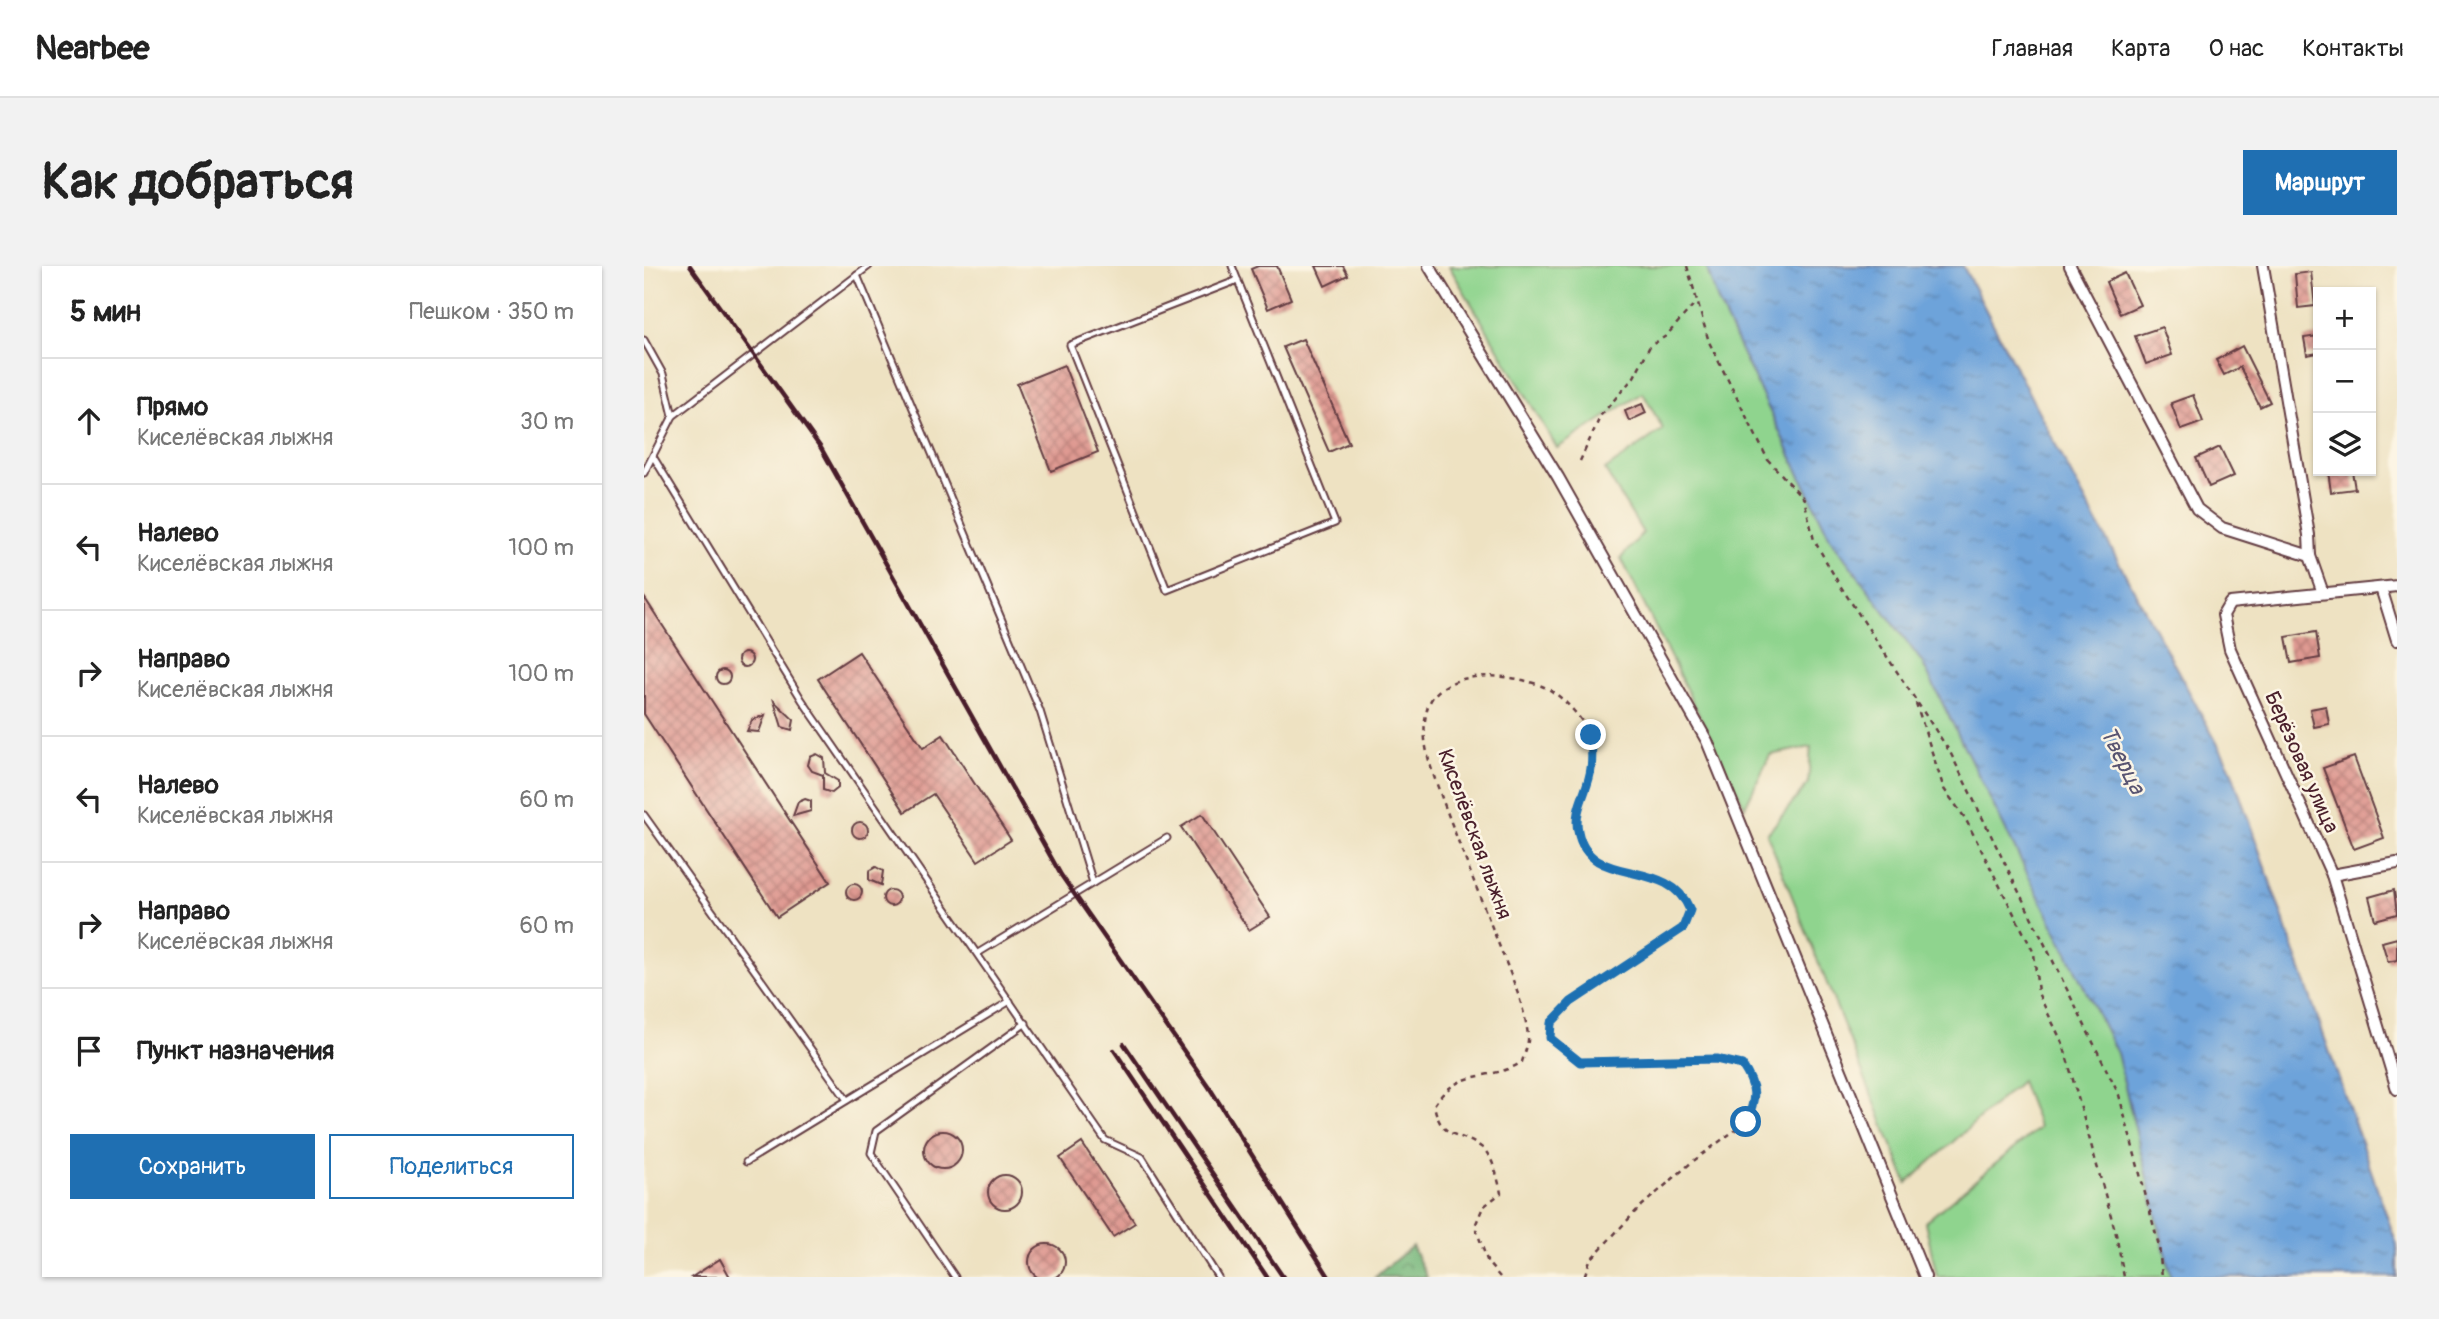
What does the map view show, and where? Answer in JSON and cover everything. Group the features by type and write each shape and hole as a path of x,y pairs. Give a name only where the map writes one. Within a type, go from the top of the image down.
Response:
{"street":[{"path":"1429,266 1558,477 1707,741 1925,1277"},
{"path":"2070,266 2197,509 2222,528 2310,556"},
{"path":"2263,266 2309,535 2310,556 2323,593 2397,586"},
{"path":"2381,588 2397,640"},
{"name":"Берёзовая улица","path":"2323,593 2230,603 2223,615 2230,649 2332,875 2397,1089"},
{"path":"2332,875 2397,863"}],"lane":[{"path":"644,473 654,458 673,416 869,266"},
{"path":"1232,266 1238,280 1335,523 1167,590 1070,345 1238,280"},
{"path":"857,275 1040,711 1093,883"},
{"path":"644,340 663,374 673,416"},
{"path":"654,458 802,700 1105,1140 1142,1157 1218,1277"},
{"path":"644,815 847,1100"},
{"path":"978,953 1167,838"},
{"path":"746,1162 1010,1001"},
{"path":"954,1277 871,1153 876,1131 1026,1023"}],"path":[{"path":"1687,266 1709,342 1768,460 1804,499 1814,541 1839,584 1950,752 2119,1095 2159,1246 2162,1277"},
{"path":"1580,461 1601,415 1634,377 1650,346 1666,336 1696,302"},
{"name":"Киселёвская лыжня","path":"1500,1277 1488,1264 1475,1226 1483,1207 1501,1193 1496,1172 1483,1147 1446,1132 1437,1119 1434,1105 1446,1087 1480,1074 1507,1072 1522,1062 1529,1038 1513,981 1426,755 1426,713 1434,695 1447,684 1474,676 1517,680 1545,687 1572,708 1591,735 1591,769 1578,809 1577,830 1584,850 1602,864 1663,880 1684,895 1690,910 1683,928 1571,1002 1551,1023 1550,1038 1580,1062 1716,1059 1742,1065 1754,1083 1756,1101 1746,1122 1692,1162 1638,1209 1590,1259 1584,1277"},
{"path":"1913,696 1944,789 1965,818 2034,953 2038,993 2063,1044 2116,1234 2124,1277"}],"green space":[{"path":"1449,266 1706,266 1719,304 1830,538 1922,662 2117,1053 2171,1277 1937,1277 1925,1222 2039,1128 2021,1081 1907,1183 1767,834 1808,784 1811,747 1770,755 1745,807 1621,558 1643,533 1605,470 1663,429 1643,393 1557,448"},
{"path":"1412,1246 1427,1277 1375,1277"}],"water":[{"name":"Тверца","path":"1706,266 1963,266 2073,478 2230,767 2397,1245 2397,1277 2171,1277 2117,1053 1922,662 1830,538 1719,304"}],"building":[{"path":"1258,266 1277,266 1291,299 1268,309 1251,269"},
{"path":"1316,266 1343,266 1348,275 1325,286"},
{"path":"2311,272 2313,306 2298,308 2295,274"},
{"path":"2125,273 2140,305 2120,314 2106,282"},
{"path":"2162,327 2172,355 2146,364 2135,336"},
{"path":"2313,337 2313,354 2307,355 2304,338"},
{"path":"1303,339 1349,443 1329,452 1283,347"},
{"path":"2242,346 2270,402 2260,407 2240,367 2224,375 2216,360"},
{"path":"1064,365 1098,452 1051,471 1017,384"},
{"path":"2193,395 2203,422 2181,430 2171,403"},
{"path":"1642,404 1646,413 1629,421 1625,411"},
{"path":"2220,447 2234,476 2209,487 2196,458"},
{"path":"2329,476 2353,476 2355,489 2331,492"},
{"path":"644,597 830,882 777,917 644,714"},
{"path":"2316,632 2320,658 2291,663 2286,637"},
{"path":"859,652 923,748 943,735 1011,840 978,861 933,794 905,812 818,679"},
{"path":"742,653 748,653 752,660 748,667 742,667 738,663 738,657"},
{"path":"720,670 726,670 730,677 726,684 720,684 716,680 716,674"},
{"path":"774,701 794,720 792,730 782,727"},
{"path":"2326,706 2329,724 2314,727 2310,709"},
{"path":"765,715 759,732 747,731 752,720"},
{"path":"817,754 824,758 825,773 838,781 838,788 832,793 823,790 823,775 812,771 808,765 810,757"},
{"path":"2354,757 2384,838 2354,849 2323,768"},
{"path":"805,799 811,801 811,811 793,816 798,802"},
{"path":"1202,814 1270,917 1249,930 1181,827"},
{"path":"857,822 863,822 868,830 866,836 857,838 852,833 852,827"},
{"path":"876,867 883,871 881,885 869,880 869,871"},
{"path":"851,884 857,884 862,892 860,898 851,900 846,895 846,889"},
{"path":"888,890 894,890 899,898 897,904 888,906 883,901 883,895"},
{"path":"2394,890 2397,914 2375,920 2369,897"},
{"path":"2397,938 2397,960 2388,962 2382,942"},
{"path":"943,1131 957,1136 962,1150 957,1164 943,1169 929,1164 924,1150 929,1136"},
{"path":"1082,1143 1135,1223 1113,1237 1060,1158"},
{"path":"1005,1175 1017,1180 1022,1192 1017,1204 1005,1209 993,1204 988,1192 993,1180"},
{"path":"1047,1244 1060,1249 1065,1262 1060,1275 1047,1280 1034,1275 1029,1262 1034,1249"},
{"path":"720,1259 730,1277 692,1277"}],"railway":[{"path":"690,266 821,448 1061,875 1209,1087 1329,1277"},
{"path":"1124,1044 1283,1277"},
{"path":"1114,1050 1267,1277"}],"route":[{"path":"1591,735 1591,769 1578,809 1577,830 1584,850 1602,864 1663,880 1684,895 1690,910 1683,928 1571,1002 1551,1023 1550,1038 1564,1052 1580,1062 1716,1059 1742,1065 1754,1083 1756,1101 1746,1122"}]}
